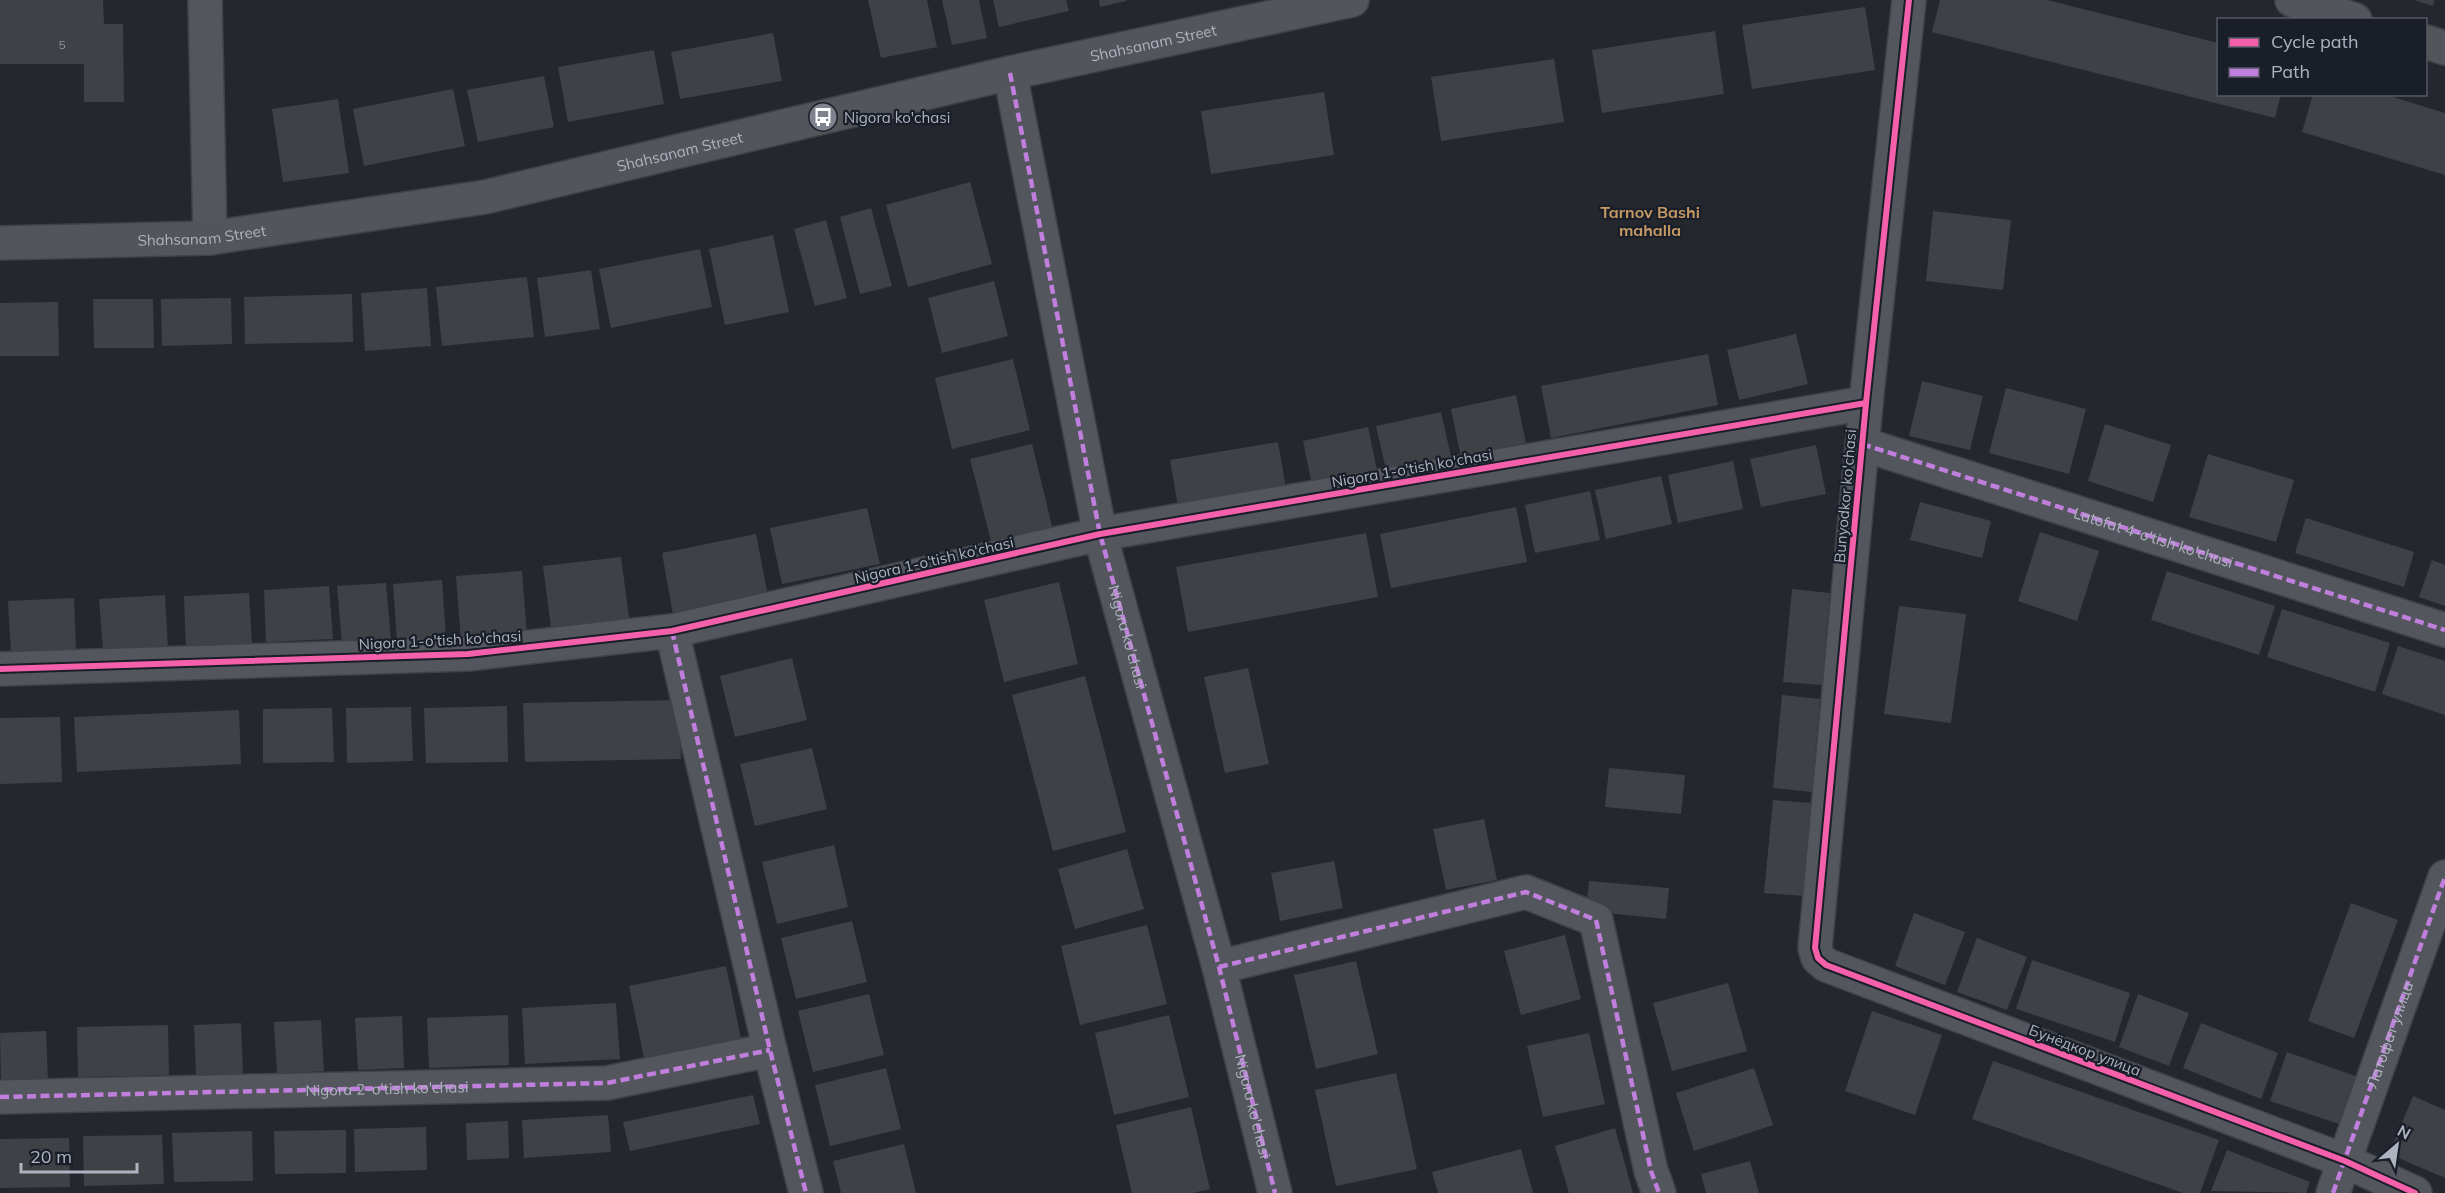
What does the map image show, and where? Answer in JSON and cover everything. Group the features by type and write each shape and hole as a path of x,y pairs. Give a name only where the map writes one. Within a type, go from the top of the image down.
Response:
{"street":[{"path":"205,0 210,238"},
{"name":"Shahsanam Street","path":"0,243 210,238 485,197 1010,73 1352,0"},
{"name":"Bunyodkor ko'chasi","path":"1818,958 1815,948 1862,444 1909,0"},
{"path":"2292,0 2349,18"},
{"path":"2427,42 2445,48"},
{"name":"Nigora ko'chasi","path":"1010,73 1100,534 1219,968 1275,1193"},
{"name":"Nigora 1-o'tish ko'chasi","path":"0,669 468,654 672,631 1100,534 1866,402"},
{"name":"Latofat 4-o'tish ko'chasi","path":"1862,444 2445,630"},
{"path":"672,631 770,1050 806,1193"},
{"name":"Латофат улица","path":"2333,1193 2445,877"},
{"path":"1219,968 1526,892 1596,920 1651,1171 1659,1193"},
{"name":"Бунёдкор улица","path":"1818,958 1826,965 2345,1161"},
{"name":"Nigora 2-o'tish ko'chasi","path":"0,1097 607,1083 770,1050"},
{"path":"2345,1161 2415,1193"}],"building":[{"path":"0,0 103,0 104,24 123,24 124,102 84,102 84,64 0,64"},
{"path":"868,0 927,0 937,47 881,58"},
{"path":"942,0 979,0 987,38 952,45"},
{"path":"993,0 1066,0 1069,11 999,27"},
{"path":"1099,0 1126,0 1126,1 1100,7"},
{"path":"1940,0 2047,0 2217,43 2217,96 2280,96 2275,118 1932,32"},
{"path":"2414,0 2434,0 2433,6"},
{"path":"1865,7 1875,70 1752,89 1742,25"},
{"path":"1715,31 1724,94 1602,113 1592,50"},
{"path":"773,33 782,81 680,99 671,52"},
{"path":"654,50 664,104 568,122 558,67"},
{"path":"1554,59 1564,122 1441,141 1431,77"},
{"path":"544,76 554,127 478,142 467,90"},
{"path":"453,89 465,146 364,166 353,109"},
{"path":"1324,92 1334,155 1211,174 1201,111"},
{"path":"2312,96 2390,96 2445,113 2445,175 2302,132"},
{"path":"338,99 349,173 283,182 272,109"},
{"path":"970,182 992,264 908,287 886,205"},
{"path":"871,208 892,286 860,294 840,217"},
{"path":"1933,211 2011,220 2003,290 1926,281"},
{"path":"826,220 847,298 815,306 794,229"},
{"path":"773,235 789,312 725,325 709,249"},
{"path":"700,249 712,307 611,328 599,269"},
{"path":"591,270 600,329 545,337 537,278"},
{"path":"527,277 534,337 442,346 436,287"},
{"path":"994,281 1008,336 942,353 928,298"},
{"path":"427,288 431,346 365,351 361,293"},
{"path":"352,294 353,342 245,344 244,297"},
{"path":"231,298 232,344 162,346 161,299"},
{"path":"93,299 153,299 154,348 94,348"},
{"path":"58,302 59,356 0,356 0,303"},
{"path":"1796,334 1808,384 1739,400 1727,350"},
{"path":"1708,354 1718,405 1551,438 1541,386"},
{"path":"1013,359 1030,430 952,449 935,378"},
{"path":"1922,381 1983,396 1970,450 1909,436"},
{"path":"2006,388 2086,409 2069,474 1989,453"},
{"path":"1516,395 1526,443 1461,457 1451,409"},
{"path":"1441,412 1452,461 1387,474 1376,426"},
{"path":"2105,424 2171,445 2153,502 2088,481"},
{"path":"1368,427 1378,475 1313,490 1303,441"},
{"path":"1278,442 1288,500 1180,518 1170,460"},
{"path":"1032,444 1054,534 993,549 970,459"},
{"path":"1816,445 1826,494 1761,507 1750,459"},
{"path":"2208,454 2294,480 2276,542 2189,517"},
{"path":"1733,461 1743,509 1678,523 1668,475"},
{"path":"1661,476 1672,524 1606,539 1595,490"},
{"path":"1590,491 1600,540 1535,553 1525,505"},
{"path":"1920,502 1991,521 1982,558 1910,540"},
{"path":"1516,507 1527,562 1391,588 1380,534"},
{"path":"867,508 880,564 782,584 770,528"},
{"path":"2306,518 2414,552 2404,587 2295,553"},
{"path":"2040,532 2099,551 2077,621 2018,601"},
{"path":"1366,533 1378,597 1188,632 1176,567"},
{"path":"756,534 769,601 674,620 662,553"},
{"path":"621,557 630,625 552,635 543,566"},
{"path":"2432,560 2445,565 2445,606 2419,597"},
{"path":"522,571 527,636 461,641 456,576"},
{"path":"2167,571 2275,606 2259,655 2151,620"},
{"path":"442,580 446,639 397,642 393,584"},
{"path":"1059,582 1078,664 1004,682 984,600"},
{"path":"386,583 391,641 342,645 337,586"},
{"path":"329,586 333,639 266,642 264,590"},
{"path":"1792,589 1830,593 1822,685 1783,682"},
{"path":"249,593 252,645 186,649 184,596"},
{"path":"165,595 168,648 103,651 99,599"},
{"path":"74,598 76,650 11,653 8,601"},
{"path":"1899,606 1966,614 1951,723 1884,714"},
{"path":"2282,609 2390,643 2375,692 2267,657"},
{"path":"2398,646 2445,661 2445,715 2382,694"},
{"path":"792,658 807,720 735,737 720,676"},
{"path":"1248,668 1269,764 1225,773 1204,677"},
{"path":"1085,676 1126,832 1053,851 1012,695"},
{"path":"1782,695 1820,699 1812,792 1773,788"},
{"path":"679,700 681,759 525,762 523,703"},
{"path":"507,706 508,762 426,763 424,708"},
{"path":"411,707 413,761 347,763 346,708"},
{"path":"332,708 334,762 263,763 263,709"},
{"path":"239,710 241,764 77,772 74,717"},
{"path":"60,717 62,782 0,784 0,718"},
{"path":"812,748 827,809 755,826 740,764"},
{"path":"1609,768 1685,775 1681,814 1605,807"},
{"path":"1773,800 1812,803 1803,896 1764,893"},
{"path":"1484,819 1497,880 1446,890 1433,829"},
{"path":"834,845 848,907 777,924 762,862"},
{"path":"1127,849 1144,909 1075,929 1058,869"},
{"path":"1334,861 1343,908 1280,921 1271,873"},
{"path":"1589,881 1669,888 1666,919 1586,911"},
{"path":"2351,903 2398,920 2354,1038 2308,1021"},
{"path":"1914,913 1965,932 1945,985 1895,966"},
{"path":"852,921 867,982 796,999 781,938"},
{"path":"1147,925 1167,1004 1080,1025 1061,946"},
{"path":"1565,935 1581,999 1521,1015 1504,951"},
{"path":"1977,938 2027,957 2007,1010 1957,992"},
{"path":"2032,960 2130,993 2115,1042 2016,1009"},
{"path":"1356,961 1378,1054 1316,1069 1294,975"},
{"path":"726,966 741,1038 644,1058 629,986"},
{"path":"1728,983 1747,1051 1672,1071 1653,1003"},
{"path":"869,994 884,1055 813,1072 798,1011"},
{"path":"2138,994 2189,1013 2169,1066 2119,1047"},
{"path":"616,1003 620,1059 525,1064 522,1008"},
{"path":"1872,1011 1942,1035 1915,1115 1845,1091"},
{"path":"508,1015 509,1065 429,1068 427,1018"},
{"path":"1169,1015 1189,1097 1114,1115 1095,1033"},
{"path":"402,1016 404,1068 358,1070 355,1018"},
{"path":"321,1020 324,1071 277,1074 274,1022"},
{"path":"241,1023 243,1074 196,1076 194,1025"},
{"path":"2201,1023 2278,1053 2261,1099 2183,1068"},
{"path":"168,1025 169,1075 78,1077 77,1027"},
{"path":"46,1031 48,1082 1,1084 0,1033"},
{"path":"1589,1033 1605,1104 1543,1117 1527,1046"},
{"path":"2287,1052 2364,1079 2348,1127 2270,1101"},
{"path":"1993,1061 2219,1140 2200,1193 2183,1193 1972,1119"},
{"path":"886,1068 901,1129 830,1146 815,1085"},
{"path":"1754,1068 1773,1125 1694,1151 1676,1093"},
{"path":"1396,1073 1417,1169 1336,1186 1315,1090"},
{"path":"753,1095 760,1124 630,1151 623,1122"},
{"path":"2413,1096 2445,1110 2445,1178 2389,1154"},
{"path":"1191,1107 1210,1189 1193,1193 1132,1193 1116,1125"},
{"path":"608,1115 611,1152 524,1158 522,1120"},
{"path":"508,1121 509,1158 467,1160 466,1123"},
{"path":"426,1127 427,1170 355,1172 354,1129"},
{"path":"1615,1128 1633,1193 1569,1193 1555,1146"},
{"path":"346,1130 346,1173 275,1174 274,1131"},
{"path":"252,1131 253,1181 174,1182 172,1133"},
{"path":"162,1135 164,1184 84,1186 83,1136"},
{"path":"69,1138 70,1187 0,1188 0,1139"},
{"path":"904,1144 916,1193 841,1193 833,1161"},
{"path":"1521,1149 1533,1193 1438,1193 1432,1172"},
{"path":"2227,1150 2310,1182 2306,1193 2211,1191"},
{"path":"1750,1161 1759,1193 1706,1193 1701,1174"}],"marked path":[{"path":"1010,73 1100,534 1219,967 1275,1193"},
{"path":"1862,444 2445,630"},
{"path":"672,631 770,1050 806,1193"},
{"path":"2333,1193 2445,877"},
{"path":"1219,967 1526,892 1596,920 1651,1171 1659,1193"},
{"path":"0,1097 607,1083 770,1050"}],"cycle path":[{"path":"1909,0 1866,403 1815,948 1818,958 1826,965 2345,1161 2415,1193"},
{"path":"0,669 468,654 672,631 1100,534 1866,403"}],"place":[{"name":"Nigora ko'chasi","path":"823,117"}],"district":[{"name":"Tarnov Bashi mahalla","path":"1650,221"}]}
